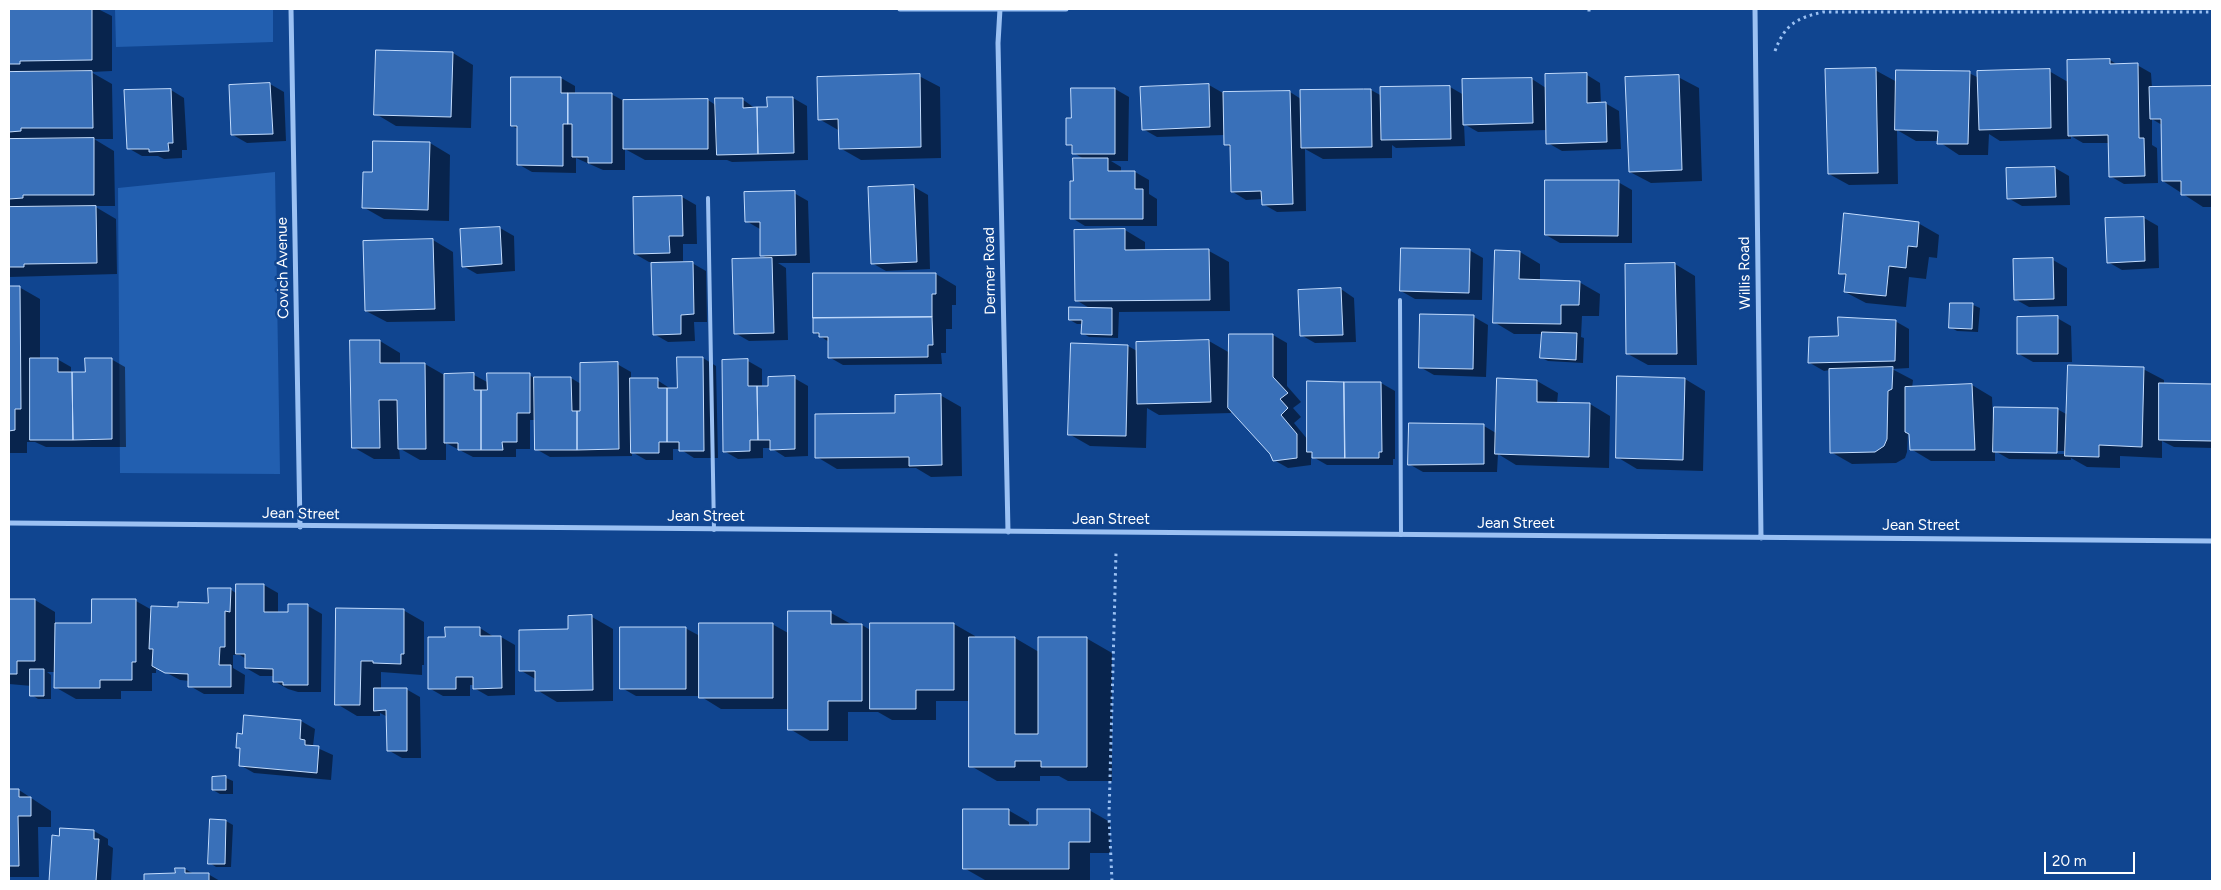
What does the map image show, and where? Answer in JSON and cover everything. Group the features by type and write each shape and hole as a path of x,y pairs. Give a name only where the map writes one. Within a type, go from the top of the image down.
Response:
{"street":[{"name":"Covich Avenue","path":"291,9 300,527"},
{"path":"900,9 1066,9"},
{"name":"Dermer Road","path":"1000,9 998,52 1008,532"},
{"name":"Willis Road","path":"1755,9 1761,538"},
{"name":"Jean Street","path":"9,523 300,527 2212,541"}],"lane":[{"path":"708,198 714,530"},
{"path":"1400,300 1401,535"}],"path":[{"path":"1773,57 1781,34 1802,17 1823,12 2212,12"},
{"path":"1112,881 1109,816 1116,554"}],"shaded area":[{"path":"115,9 273,9 273,42 116,47"},
{"path":"275,172 280,474 120,473 118,188"}],"building":[{"path":"9,9 92,9 92,60 20,61 20,64 9,64"},
{"path":"376,50 453,52 451,117 374,115"},
{"path":"2110,59 2110,64 2138,63 2139,138 2144,138 2145,176 2109,177 2108,135 2068,136 2067,60"},
{"path":"1876,68 1878,173 1828,174 1825,69"},
{"path":"2050,69 2051,128 1979,130 1977,71"},
{"path":"1896,70 1970,71 1968,144 1937,144 1938,131 1895,130"},
{"path":"92,71 93,128 21,128 21,131 9,132 9,72"},
{"path":"1587,73 1587,103 1606,102 1607,142 1546,144 1545,74"},
{"path":"920,74 921,147 839,149 838,119 818,120 817,77"},
{"path":"1679,75 1682,170 1629,172 1625,77"},
{"path":"511,77 561,77 561,93 568,93 568,124 563,124 563,166 517,165 517,126 511,126"},
{"path":"1532,78 1533,123 1463,125 1462,79"},
{"path":"270,83 273,134 231,135 229,85"},
{"path":"1209,84 1210,127 1142,130 1140,87"},
{"path":"1450,86 1451,139 1381,140 1380,87"},
{"path":"2212,86 2212,195 2181,195 2181,181 2162,181 2161,119 2150,119 2149,87"},
{"path":"1071,88 1115,88 1115,154 1072,154 1072,145 1066,145 1066,118 1071,118"},
{"path":"171,89 173,143 168,143 169,151 149,152 149,149 127,149 124,90"},
{"path":"1371,89 1372,147 1301,148 1300,90"},
{"path":"1290,91 1293,204 1262,205 1261,191 1231,192 1230,145 1224,145 1223,92"},
{"path":"568,93 612,93 612,163 588,163 588,157 572,157 572,124 568,124"},
{"path":"767,97 793,97 794,153 758,154 757,107 767,107"},
{"path":"715,98 743,98 743,108 757,107 758,154 717,155"},
{"path":"708,99 708,149 623,149 623,100"},
{"path":"94,138 94,195 23,195 23,198 9,199 9,139"},
{"path":"373,141 430,142 428,210 362,208 363,172 372,172"},
{"path":"1073,158 1108,158 1108,171 1135,171 1135,189 1143,189 1143,219 1070,219 1070,181 1073,181"},
{"path":"2055,167 2056,197 2007,199 2006,168"},
{"path":"1545,180 1619,180 1618,236 1545,235"},
{"path":"914,185 917,262 871,264 868,187"},
{"path":"795,191 796,255 760,256 760,222 745,222 744,192"},
{"path":"682,196 683,236 669,236 670,253 634,254 633,197"},
{"path":"96,206 97,263 24,264 24,267 9,267 9,207"},
{"path":"1844,213 1919,222 1917,247 1908,246 1906,268 1889,266 1886,296 1844,292 1846,274 1839,274"},
{"path":"2144,217 2145,261 2107,263 2105,218"},
{"path":"500,227 502,264 462,267 460,229"},
{"path":"1125,229 1125,250 1209,249 1210,300 1075,301 1074,230"},
{"path":"433,239 435,309 365,311 363,241"},
{"path":"1401,248 1470,249 1469,293 1400,291"},
{"path":"1495,250 1520,251 1519,279 1580,281 1579,305 1561,305 1561,324 1493,323"},
{"path":"772,258 774,333 734,334 732,259"},
{"path":"2053,258 2054,299 2014,300 2013,259"},
{"path":"693,262 694,314 681,315 681,334 653,335 651,263"},
{"path":"1675,263 1677,354 1626,354 1625,264"},
{"path":"813,273 936,273 936,294 932,294 932,317 813,318"},
{"path":"9,286 20,286 21,409 15,409 15,430 9,431"},
{"path":"1341,288 1343,335 1300,336 1298,290"},
{"path":"1950,303 1973,303 1972,329 1949,328"},
{"path":"1069,307 1112,308 1112,335 1081,334 1082,320 1069,320"},
{"path":"1420,314 1474,315 1473,369 1419,368"},
{"path":"2058,316 2058,354 2017,354 2017,317"},
{"path":"932,317 933,345 928,345 928,357 828,358 828,337 819,337 819,333 813,333 813,318"},
{"path":"1838,317 1896,320 1895,361 1808,363 1809,337 1838,336"},
{"path":"1542,332 1577,333 1576,360 1540,358"},
{"path":"1229,334 1273,334 1273,377 1288,393 1280,399 1288,408 1281,415 1297,434 1297,458 1273,461 1270,454 1228,408"},
{"path":"350,340 380,340 380,363 425,363 426,449 398,449 397,400 379,400 380,448 352,448"},
{"path":"1209,340 1211,402 1137,404 1136,342"},
{"path":"1071,343 1128,345 1126,436 1068,435"},
{"path":"677,357 703,357 704,451 679,451 679,442 667,442 667,388 677,388"},
{"path":"30,358 58,358 58,372 72,372 73,440 30,440"},
{"path":"85,358 112,358 112,439 73,440 72,372 85,372"},
{"path":"748,359 748,386 757,386 758,440 750,440 750,451 723,452 722,360"},
{"path":"618,362 619,449 577,450 577,411 580,411 580,363"},
{"path":"2068,365 2144,367 2142,447 2099,445 2099,457 2065,456"},
{"path":"1893,367 1892,389 1888,391 1887,439 1884,446 1875,452 1830,453 1829,369"},
{"path":"474,373 474,390 481,390 481,450 458,450 458,443 444,443 444,374"},
{"path":"487,373 530,373 530,413 517,413 517,442 502,442 503,450 481,450 481,390 487,390"},
{"path":"795,376 795,449 770,450 770,440 758,440 757,386 768,386 768,377"},
{"path":"1617,376 1685,378 1683,460 1616,458"},
{"path":"534,377 571,377 572,411 577,411 577,450 535,450"},
{"path":"630,378 658,378 658,388 667,388 667,442 659,442 659,453 631,453"},
{"path":"1497,378 1537,380 1537,402 1590,403 1589,457 1495,454"},
{"path":"1307,381 1344,382 1345,458 1312,458 1312,452 1307,452"},
{"path":"1344,382 1381,382 1382,452 1379,452 1379,458 1345,458"},
{"path":"2159,383 2212,384 2212,441 2159,440"},
{"path":"1972,384 1975,450 1910,450 1909,434 1905,432 1905,387"},
{"path":"941,394 942,465 909,466 909,457 815,458 815,414 895,413 895,395"},
{"path":"1994,407 2058,408 2057,453 1993,452"},
{"path":"1409,423 1484,424 1484,464 1408,465"},
{"path":"236,584 264,584 264,612 288,612 288,604 308,604 308,685 283,685 283,682 273,682 273,669 245,668 245,654 236,654"},
{"path":"208,588 231,588 230,612 225,611 225,647 220,647 219,665 231,665 231,687 188,687 188,674 165,673 152,666 153,649 149,649 151,606 178,607 178,602 208,603"},
{"path":"9,599 35,599 35,661 17,661 17,674 9,674"},
{"path":"92,599 136,599 136,662 132,662 132,680 100,680 100,688 54,688 55,623 91,623"},
{"path":"336,608 404,609 404,654 401,654 401,664 361,661 360,705 335,705"},
{"path":"788,611 831,611 831,624 862,624 862,701 828,701 828,730 788,730"},
{"path":"592,615 593,690 535,691 535,671 519,671 519,630 568,629 568,616"},
{"path":"699,623 773,623 773,698 699,698"},
{"path":"870,623 954,623 954,690 916,690 916,709 870,709"},
{"path":"445,627 480,627 480,636 501,636 502,688 473,689 473,677 456,677 456,689 428,689 428,637 445,637"},
{"path":"620,627 686,627 686,689 620,689"},
{"path":"969,637 1015,637 1015,734 1038,734 1038,637 1087,637 1087,767 1041,767 1041,761 1015,761 1015,767 969,767"},
{"path":"30,669 44,669 44,696 30,696"},
{"path":"374,688 407,688 407,751 387,751 386,710 374,711"},
{"path":"244,715 301,720 300,739 305,740 305,745 319,746 317,773 239,766 240,748 236,748 237,733 242,734"},
{"path":"226,776 226,790 212,790 212,777"},
{"path":"9,789 19,789 19,797 31,797 31,816 18,816 19,866 9,866"},
{"path":"963,809 1009,809 1009,825 1037,825 1037,809 1090,809 1090,842 1069,842 1069,869 963,869"},
{"path":"210,819 226,820 225,864 208,864"},
{"path":"60,828 94,830 94,839 99,839 96,881 49,881 52,835 59,836"},
{"path":"175,868 185,868 185,873 209,873 209,881 144,881 144,874 175,873"}]}
